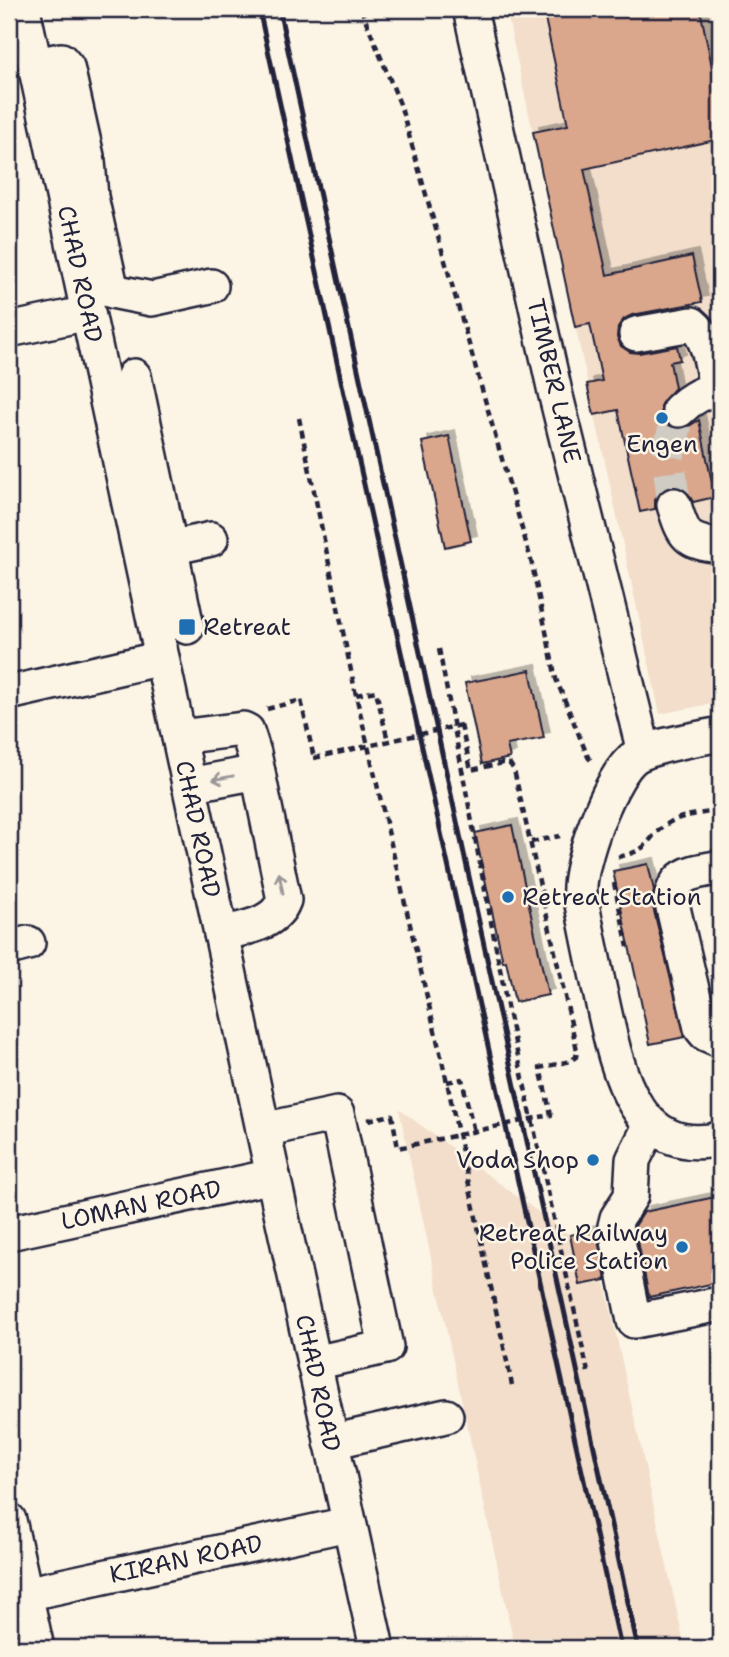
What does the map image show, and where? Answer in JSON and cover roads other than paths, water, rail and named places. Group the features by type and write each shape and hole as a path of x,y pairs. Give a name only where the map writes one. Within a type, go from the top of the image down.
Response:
{"street":[{"name":"CHAD ROAD","path":"23,9 88,313 155,552 162,658 178,737 377,1648"},
{"name":"TIMBER LANE","path":"470,9 555,392 644,752"},
{"path":"35,65 61,60 67,67 112,291 152,299 211,286"},
{"path":"9,330 88,313"},
{"path":"636,334 692,324 707,348 718,389 689,400 679,410"},
{"path":"134,376 155,552 187,627"},
{"path":"674,505 686,535 698,543 720,546"},
{"path":"155,552 211,539"},
{"path":"9,693 162,658"},
{"path":"178,737 227,730 247,731 258,772 284,900 271,918 250,927 221,934"},
{"path":"720,734 644,752 625,765 612,787 582,866 579,888 620,1076 651,1124 664,1133 682,1141 720,1139"},
{"path":"189,785 258,772"},
{"path":"720,867 678,879 671,899 701,1028 706,1034 720,1040"},
{"path":"263,1130 337,1114 340,1127 386,1348 314,1363"},
{"path":"651,1124 633,1160 631,1196 615,1226 634,1321 720,1304"},
{"name":"LOMAN ROAD","path":"9,1233 273,1176"},
{"path":"331,1442 446,1416"},
{"path":"9,1520 37,1648"},
{"name":"KIRAN ROAD","path":"25,1594 348,1524"}],"tunnel":[{"path":"674,505 668,456 679,410"}],"railway":[{"path":"259,9 621,1648"},
{"path":"279,9 638,1648"}],"place":[{"name":"Engen","path":"662,418"},
{"name":"Retreat","path":"187,627"},
{"name":"Retreat Station","path":"508,897"},
{"name":"Voda Shop","path":"593,1160"},
{"name":"Retreat Railway Police Station","path":"682,1247"}]}
